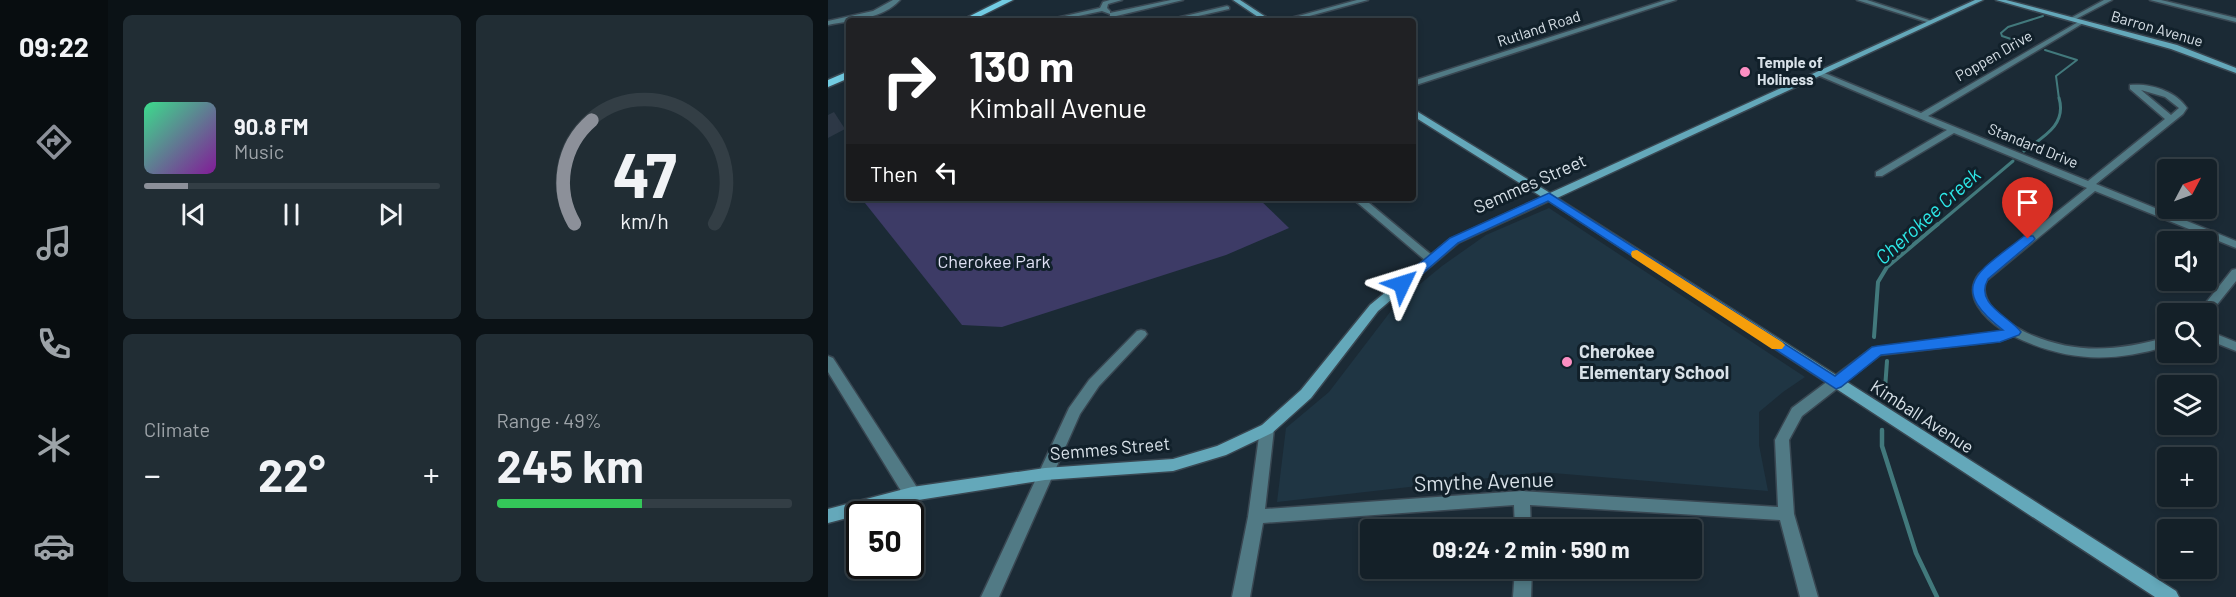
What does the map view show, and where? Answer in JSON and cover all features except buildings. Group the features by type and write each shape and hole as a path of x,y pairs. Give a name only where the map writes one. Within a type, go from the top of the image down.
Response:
{"main road":[{"path":"970,18 1009,0"},
{"path":"1236,0 1265,18"},
{"name":"Semmes Street","path":"828,516 912,494 1045,474 1173,465 1221,451 1267,429 1306,394 1374,308 1430,259 1466,234 1980,0"},
{"name":"Barron Avenue","path":"1999,0 2182,49 2235,70"},
{"path":"828,84 846,75"},
{"name":"Kimball Avenue","path":"1416,114 2170,597"}],"street":[{"path":"850,18 880,11 894,5 897,0"},
{"path":"1103,9 1105,3 1119,0"},
{"path":"1103,9 1114,18 1180,0"},
{"path":"1295,18 1365,0"},
{"name":"Rutland Road","path":"1416,83 1672,0"},
{"path":"1860,0 1932,22"},
{"path":"2072,20 2109,0"},
{"path":"2153,0 2236,20"},
{"path":"1181,18 1227,8"},
{"path":"1060,18 1103,9"},
{"path":"828,23 846,19"},
{"name":"Poppen Drive","path":"1921,116 2082,22"},
{"name":"Standard Drive","path":"1819,74 2236,245"},
{"path":"2157,343 2096,354 2071,351 2014,332 1988,312 1979,297 1979,280 2091,186 2183,108 2178,100 2133,87 2162,109 2170,119"},
{"path":"1879,174 1954,129"},
{"path":"1361,201 1430,259"},
{"path":"2212,303 2236,273"},
{"path":"1809,597 1786,514 1782,440 1797,412 1877,351 2000,337 2014,332"},
{"path":"990,597 1074,411 1094,383 1141,334"},
{"path":"2217,339 2236,347"},
{"path":"828,361 912,494"},
{"path":"1241,597 1256,518 1267,429"},
{"path":"1522,498 1523,519"},
{"name":"Smythe Avenue","path":"1256,518 1522,498 1786,514"},
{"path":"1522,597 1523,579"}],"shaded area":[{"name":"Cherokee Elementary School","path":"1549,208 1805,377 1759,412 1759,445 1768,491 1541,472 1277,502 1286,428 1329,392 1397,303 1442,266 1486,235"}],"green space":[{"name":"Cherokee Park","path":"863,201 1261,201 1289,228 1226,255 1002,327 962,325"}],"waterway":[{"name":"Cherokee Creek","path":"2020,42 2002,36 2001,33 2008,27 2043,16"},
{"name":"Cherokee Creek","path":"2045,50 2077,60 2056,76 2059,99"},
{"name":"Cherokee Creek","path":"2024,151 2046,135 2056,123 2060,116 2059,98"},
{"name":"Cherokee Creek","path":"1936,226 2013,161"},
{"name":"Cherokee Creek","path":"1874,337 1878,282 1887,267 1938,224"},
{"name":"Cherokee Creek","path":"1885,389 1887,361"},
{"name":"Cherokee Creek","path":"1884,398 1885,387"},
{"name":"Cherokee Creek","path":"1882,430 1882,446 1916,553 1937,597"}],"slow traffic":[{"path":"1637,254 1777,345"}],"place":[{"name":"Temple of Holiness","path":"1745,72"},
{"name":"Cherokee Elementary School","path":"1567,362"}],"route":[{"path":"1402,284 1454,241 1549,197 1836,383 1877,351 2000,337 2014,332 1988,312 1979,297 1978,285 1979,280 2028,239"}]}
